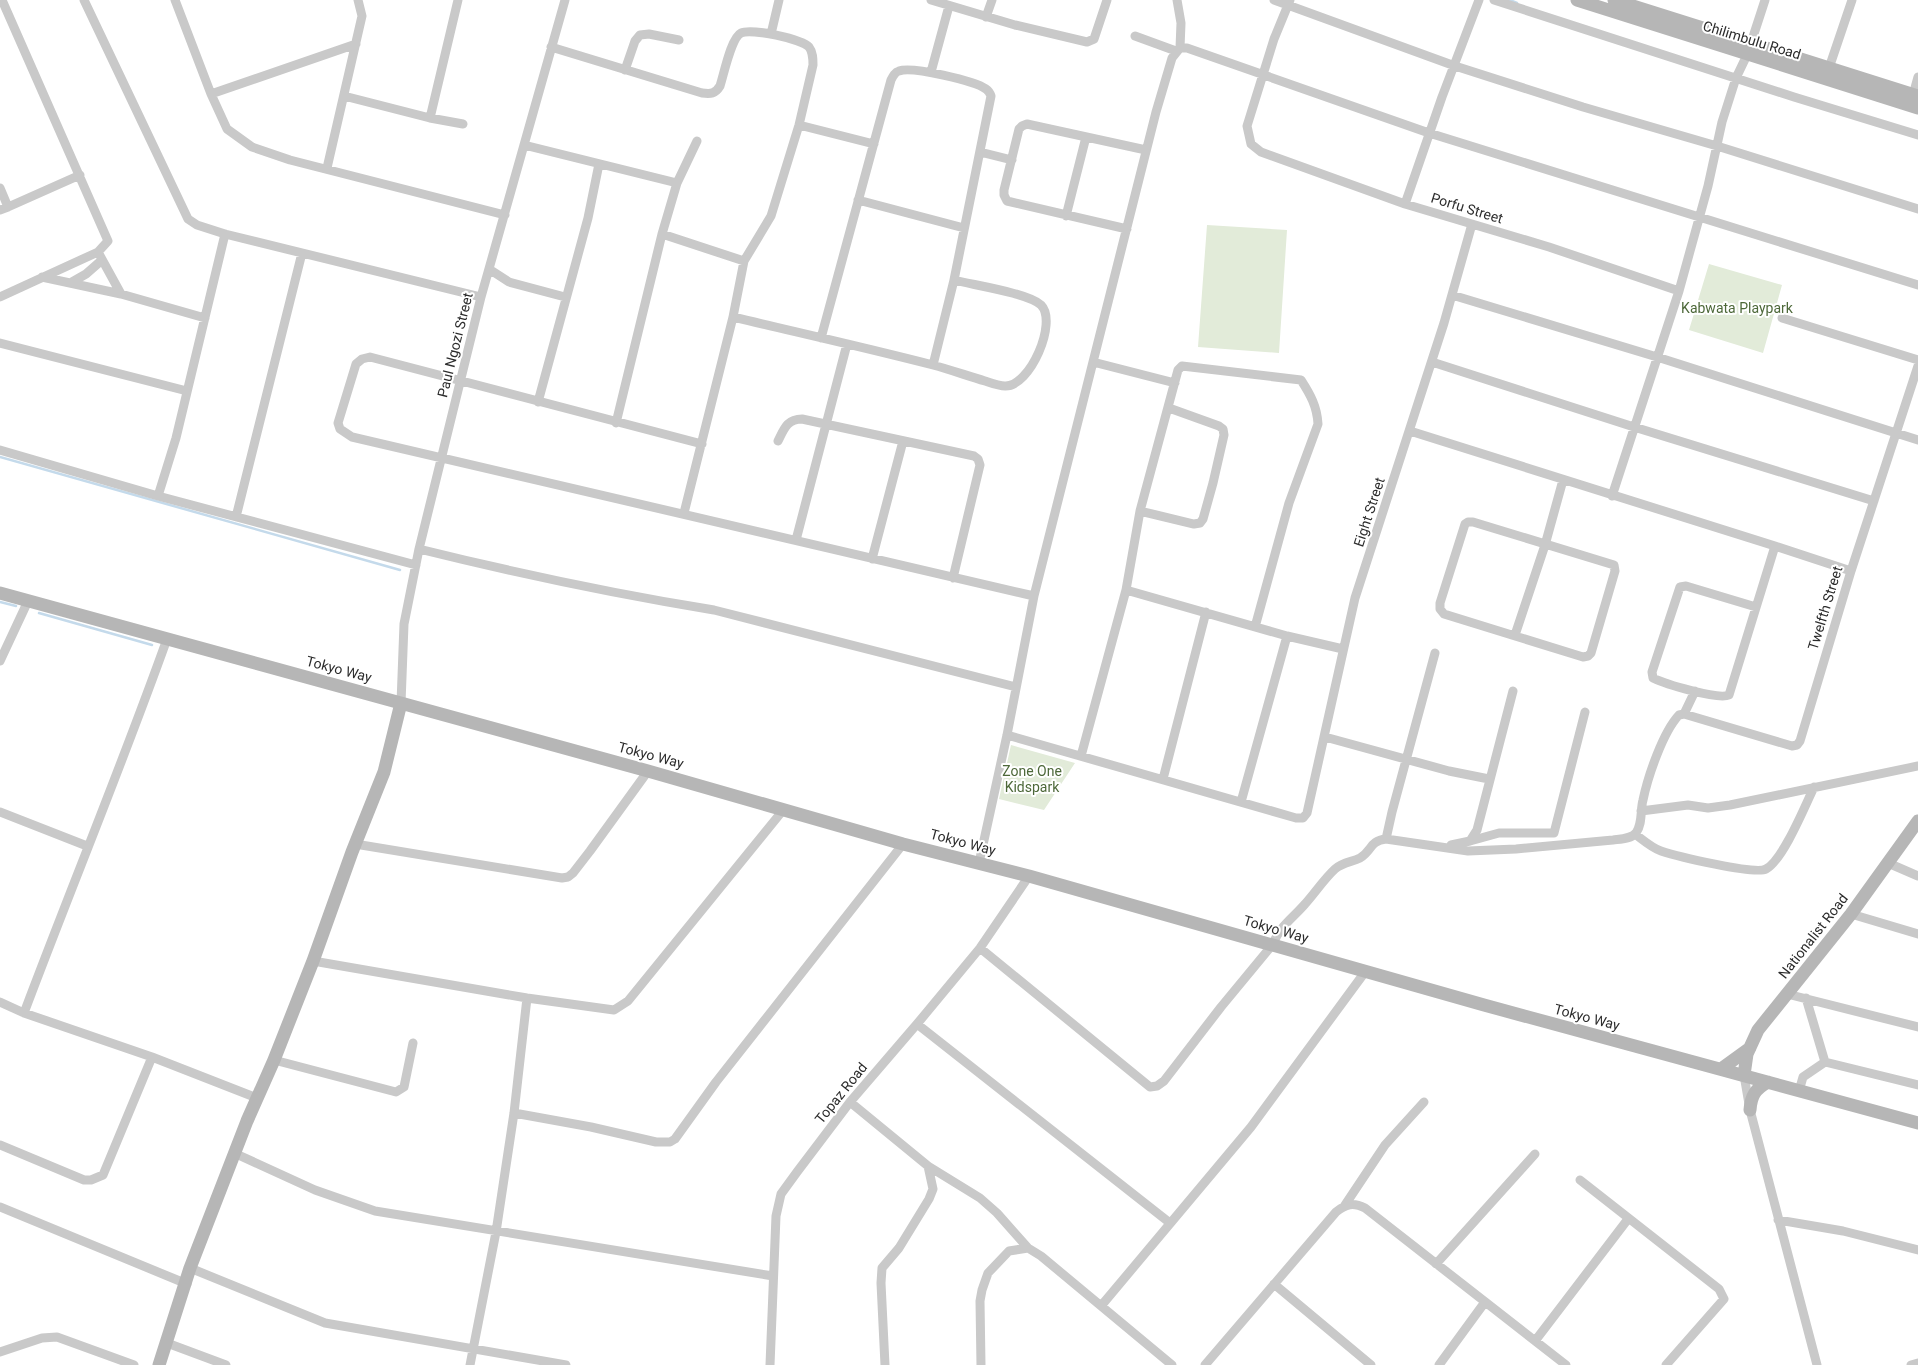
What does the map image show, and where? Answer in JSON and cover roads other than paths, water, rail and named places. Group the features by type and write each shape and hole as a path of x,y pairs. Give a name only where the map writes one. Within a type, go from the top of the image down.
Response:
{"main road":[{"name":"Chilimbulu Road","path":"1577,0 1749,49 1829,68 1916,96"},
{"name":"Chilimbulu Road","path":"1614,0 1918,108"},
{"name":"Tokyo Way","path":"0,593 648,771 903,844 1029,876 1273,944 1365,972 1918,1123"},
{"path":"159,1365 187,1284 190,1268 234,1153 274,1060 313,961 355,844 384,772 396,730 401,703"},
{"name":"Nationalist Road","path":"1750,1048 1758,1030 1851,914 1918,821"},
{"path":"1721,1069 1750,1048"},
{"path":"1750,1048 1751,1064 1758,1088 1751,1098 1750,1110"}],"street":[{"path":"2,0 107,236 108,241 91,270 72,282"},
{"path":"84,0 188,219 197,225 225,234 481,297"},
{"path":"175,0 211,94 228,129 247,144 290,160 327,168 505,215"},
{"path":"327,168 362,16 358,0"},
{"path":"430,118 458,0"},
{"name":"Paul Ngozi Street","path":"401,703 404,624 419,549 481,297 565,0"},
{"path":"771,34 779,0"},
{"path":"931,0 986,17 1090,42 1094,39 1106,0"},
{"path":"986,17 992,0"},
{"path":"979,863 1008,735 1034,596 1146,150 1168,69 1178,50 1181,23 1177,0"},
{"path":"1274,0 1289,3 1455,66 1583,107 1717,146 1918,209"},
{"path":"1405,204 1429,133 1479,0"},
{"path":"1494,0 1794,98 1918,135"},
{"path":"1612,496 1679,291 1736,78 1749,49 1765,0"},
{"path":"1829,68 1852,0"},
{"path":"1263,73 1274,39 1289,3"},
{"path":"930,72 949,6"},
{"path":"551,47 702,93 711,94 716,92 720,86 735,40 741,33 748,31 771,34 802,42 809,48 813,56 813,65 799,125 771,216 744,261 733,318 684,513"},
{"path":"625,70 635,41 640,35 649,34 679,40"},
{"path":"1134,36 1178,50 1187,48 1263,73 1429,133 1918,285"},
{"path":"211,94 356,44"},
{"path":"821,338 894,74 899,71 912,70 930,72 982,87 990,92 991,96 954,280 933,365"},
{"name":"Porfu Street","path":"1263,73 1247,126 1251,144 1261,152 1405,204 1472,224 1679,291"},
{"path":"1916,96 1918,77"},
{"path":"344,96 430,118 463,124"},
{"path":"1127,229 1066,216 1007,201 1005,199 1004,190 1019,129 1027,124 1146,150"},
{"path":"799,125 874,144"},
{"path":"1066,216 1086,137"},
{"path":"616,423 662,234 677,183 697,141"},
{"path":"524,144 677,183"},
{"path":"980,152 1012,160"},
{"path":"538,402 565,297 588,218 599,164"},
{"path":"0,188 4,208 80,175"},
{"path":"858,200 964,228"},
{"name":"Eight Street","path":"1241,802 1296,818 1303,818 1307,813 1355,598 1432,362 1472,224"},
{"path":"158,496 176,438 225,234"},
{"path":"662,234 744,261"},
{"path":"236,517 302,253"},
{"path":"0,296 42,277 100,256"},
{"path":"100,256 121,294"},
{"path":"489,269 509,282 565,297"},
{"path":"42,277 72,282 121,294 205,318"},
{"path":"733,318 933,365 1004,387 1012,386 1017,383 1031,368 1040,349 1045,329 1045,313 1042,306 1035,301 1018,295 954,280"},
{"path":"1452,295 1657,356 1918,440"},
{"path":"1782,318 1918,360"},
{"path":"0,343 187,391"},
{"path":"796,540 847,344"},
{"path":"702,444 616,423 370,357 362,359 356,364 338,423 340,429 352,437 684,513 872,559 1034,596"},
{"path":"1093,362 1175,383"},
{"path":"1432,362 1634,427 1874,501"},
{"path":"1081,756 1126,590 1140,511 1178,370 1182,366 1301,380 1312,396 1317,412 1318,424 1289,503 1255,627"},
{"name":"Twelfth Street","path":"1684,714 1792,746 1797,745 1851,571 1918,366"},
{"path":"1140,511 1194,524 1200,523 1203,518 1213,483 1224,435 1223,429 1219,426 1169,408"},
{"path":"778,441 787,423 793,419 802,419 974,456 978,459 980,465 953,578"},
{"path":"1410,431 1851,571"},
{"path":"872,559 903,441"},
{"path":"0,450 158,496 416,565"},
{"path":"1515,635 1545,545 1563,480"},
{"path":"1473,522 1614,565 1615,571 1592,653 1588,656 1582,656 1515,635 1444,614 1440,609 1440,603 1465,524 1473,522"},
{"path":"1756,606 1686,586 1680,587 1652,672 1653,678 1695,691 1724,697 1729,695 1775,546"},
{"path":"419,549 504,569 667,603 714,610 927,662 1016,687"},
{"path":"1126,590 1287,636 1343,649"},
{"path":"0,661 28,601"},
{"path":"1163,779 1206,612"},
{"path":"1008,735 1241,802 1287,636"},
{"path":"24,1013 87,846 123,760 167,639"},
{"path":"1386,839 1435,653"},
{"path":"1470,841 1477,830 1513,691"},
{"path":"980,948 1150,1087 1157,1086 1164,1081 1221,1007 1273,944 1276,935 1284,925 1304,906 1336,868 1348,861 1360,858 1378,840 1386,839 1468,851 1516,849 1628,838 1635,834 1640,826 1643,799 1665,733 1679,715 1684,714 1695,691"},
{"path":"1434,846 1461,844 1499,833 1554,833 1585,712"},
{"path":"1325,737 1406,760 1489,779"},
{"path":"1641,811 1688,805 1708,808 1918,766"},
{"path":"355,844 562,878 568,877 590,851 648,771"},
{"path":"1635,834 1660,851 1756,871 1766,869 1774,863 1788,839 1814,787"},
{"path":"313,961 527,998 607,1011 614,1010 624,1005 784,809"},
{"path":"0,812 87,846"},
{"path":"514,1113 591,1127 656,1142 670,1142 675,1139 716,1082 903,844"},
{"path":"1888,863 1918,876"},
{"name":"Topaz Road","path":"770,1365 776,1216 782,1194 850,1102 918,1024 980,948 1029,876"},
{"path":"1851,914 1918,934"},
{"path":"1101,1306 1251,1127 1365,972"},
{"path":"1787,994 1918,1027"},
{"path":"470,1365 496,1232 514,1113 527,998"},
{"path":"1806,998 1825,1062"},
{"path":"0,1002 24,1013 152,1057 257,1098"},
{"path":"918,1024 1170,1223"},
{"path":"274,1060 396,1092 404,1087 413,1043"},
{"path":"0,1145 84,1180 97,1178 103,1175 152,1057"},
{"path":"1799,1091 1803,1077 1825,1062 1918,1085"},
{"path":"1756,1079 1750,1110 1817,1365"},
{"path":"850,1102 928,1166 980,1198 997,1213 1028,1248 1041,1256 1172,1365"},
{"path":"1205,1365 1336,1212 1345,1205 1385,1145 1424,1102"},
{"path":"234,1153 316,1190 375,1211 496,1232 773,1276"},
{"path":"1436,1264 1535,1154"},
{"path":"885,1365 881,1283 882,1268 899,1248 932,1193 933,1188 928,1166"},
{"path":"1580,1180 1719,1289 1724,1300 1666,1365"},
{"path":"1345,1205 1356,1204 1365,1208 1566,1365"},
{"path":"0,1207 187,1284"},
{"path":"1535,1341 1628,1219"},
{"path":"1778,1220 1843,1231 1918,1250"},
{"path":"981,1365 980,1301 988,1273 1009,1251 1028,1248"},
{"path":"190,1268 325,1324 566,1365"},
{"path":"1274,1284 1371,1365"},
{"path":"1439,1365 1485,1302"},
{"path":"0,1352 42,1338 57,1337 134,1365"},
{"path":"167,1342 226,1365"},
{"path":"1911,1365 1918,1363"}],"waterway":[{"path":"1510,0 1517,3"},
{"path":"0,457 400,570"},
{"path":"0,602 16,606"},
{"path":"39,613 152,645"}],"park label":[{"name":"Kabwata Playpark","path":"1737,308"},
{"name":"Zone One Kidspark","path":"1032,780"}]}
